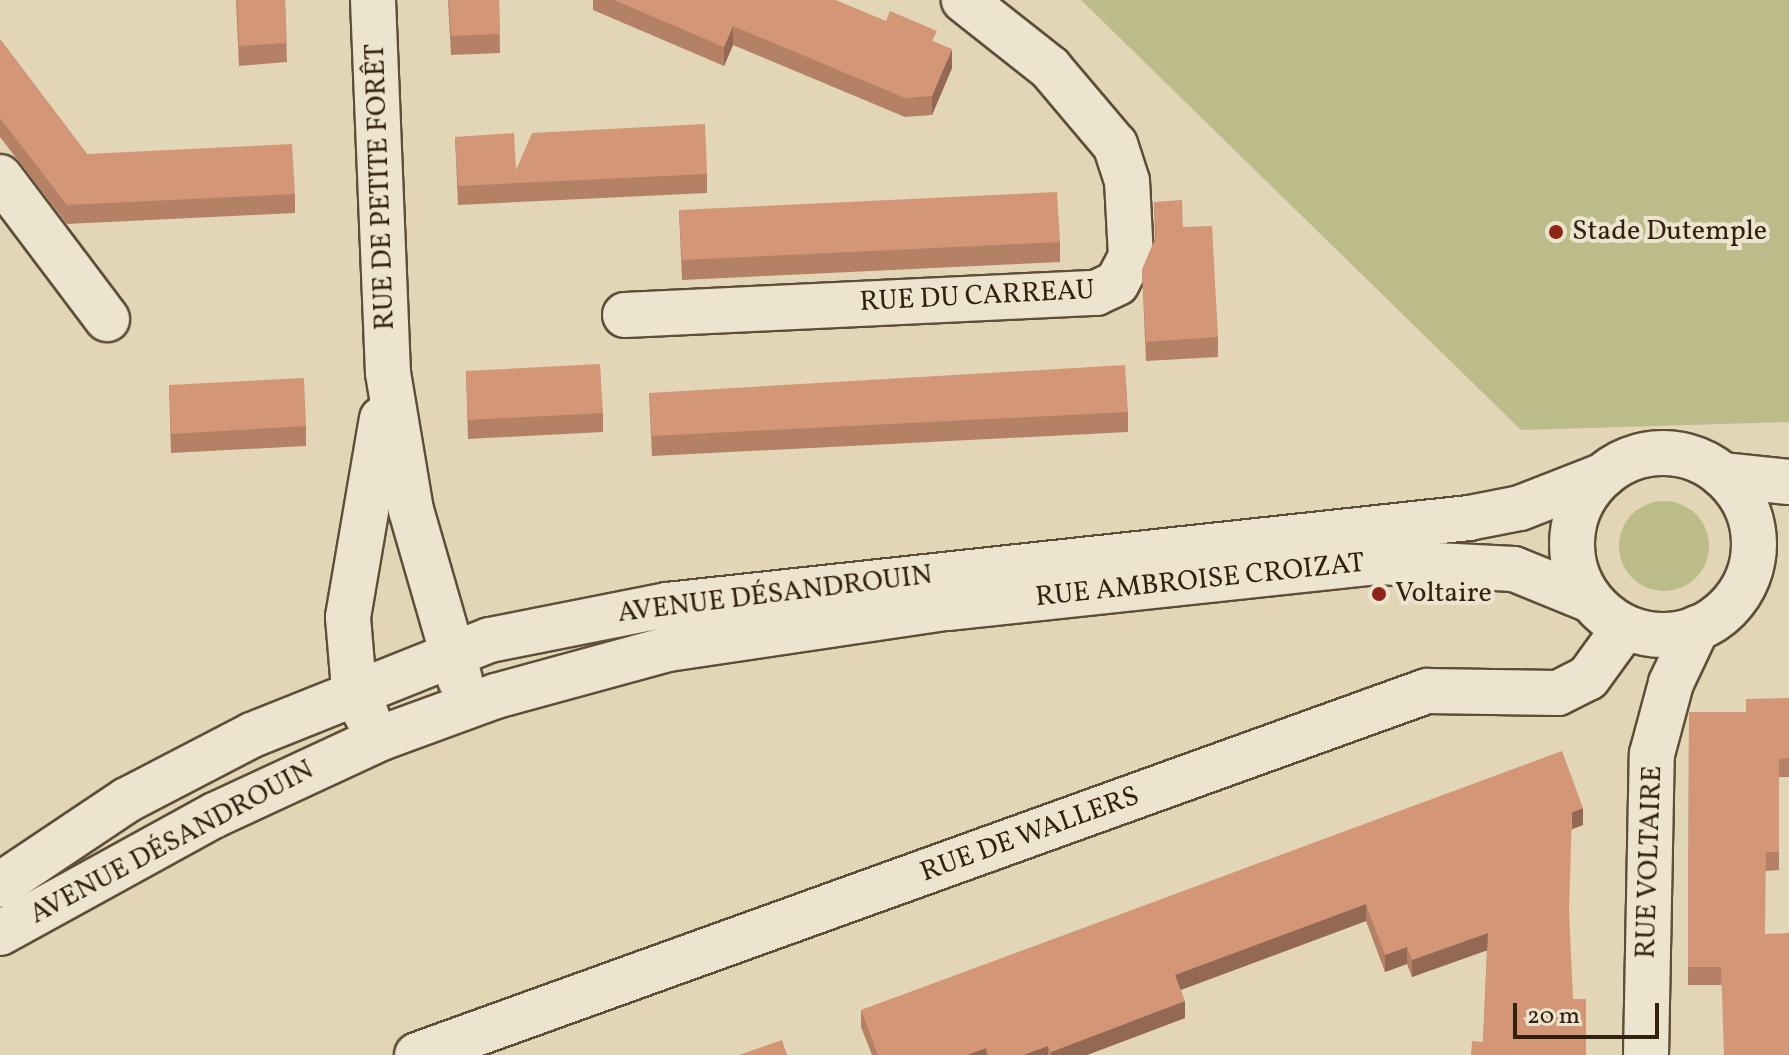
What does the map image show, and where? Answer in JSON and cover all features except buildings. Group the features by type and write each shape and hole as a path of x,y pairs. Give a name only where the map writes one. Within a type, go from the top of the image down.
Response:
{"main road":[{"name":"RUE DE PETITE FORÊT","path":"373,0 388,373 411,510 456,651 457,709"},
{"name":"RUE DU CARREAU","path":"625,315 1096,293 1117,283 1131,257 1127,181 1115,145 1050,68 964,0"},
{"path":"0,177 107,319"},
{"name":"RUE DE PETITE FORÊT","path":"381,738 354,689 348,617 388,373"},
{"path":"1789,482 1722,475 1663,453 1632,459 1604,475 1578,512 1572,542 1590,600 1625,627 1668,635 1697,628 1725,611 1744,585 1789,553"},
{"name":"AVENUE DÉSANDROUIN","path":"0,885 127,800 354,689 456,651 667,605 1469,518 1520,508 1604,475"},
{"path":"1722,475 1752,527 1744,585"},
{"name":"RUE AMBROISE CROIZAT","path":"947,608 1417,561 1538,574 1590,600"},
{"name":"AVENUE DÉSANDROUIN","path":"0,933 215,815 381,738 457,709 668,649 947,608"},
{"name":"RUE DE WALLERS","path":"417,1055 1427,691 1558,693 1588,678 1625,627"},
{"name":"RUE VOLTAIRE","path":"1646,1055 1652,754 1671,683 1697,628"}],"green space":[{"name":"Stade Dutemple","path":"1081,0 1789,0 1789,422 1521,430"},
{"path":"1664,501 1681,504 1696,514 1706,529 1709,546 1706,563 1696,578 1681,588 1664,591 1647,588 1632,578 1622,563 1619,546 1622,529 1632,514 1647,504"}],"place":[{"name":"Stade Dutemple","path":"1556,232"},
{"name":"Voltaire","path":"1379,594"}]}
